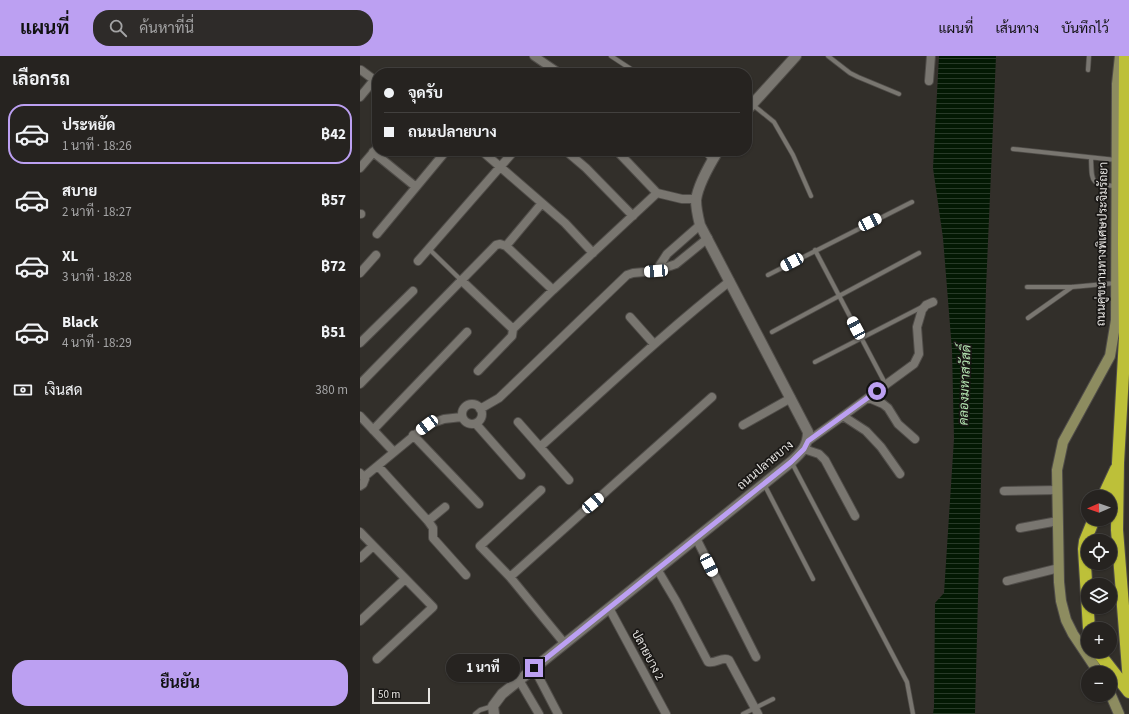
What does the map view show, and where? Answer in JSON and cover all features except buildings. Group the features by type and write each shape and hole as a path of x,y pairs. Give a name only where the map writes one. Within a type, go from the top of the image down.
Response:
{"highway":[{"path":"1125,56 1125,338 1116,530 1129,682"},
{"path":"1106,490 1118,463"},
{"path":"1089,622 1084,549 1085,541 1091,526"},
{"path":"1103,658 1129,692"}],"main road":[{"name":"ถนนคู่ขนานทางพิเศษประจิมรัถยา","path":"1094,666 1073,634 1066,620 1061,601 1057,470 1063,442 1110,356 1116,320 1117,84 1120,56"},
{"path":"1114,702 1119,714"}],"street":[{"path":"534,56 552,68"},
{"path":"929,81 931,56"},
{"path":"752,105 793,57"},
{"path":"361,70 372,78"},
{"path":"360,97 372,85"},
{"path":"360,168 372,154"},
{"path":"382,156 416,187"},
{"path":"377,234 442,156"},
{"path":"488,156 565,223 593,253"},
{"path":"418,261 510,156"},
{"path":"572,156 586,168 633,216"},
{"path":"622,156 657,193 682,199 696,199"},
{"name":"ถนนปลายบาง","path":"494,710 502,694 791,462 806,445 808,432 700,225 696,208 696,199 715,156"},
{"path":"478,371 512,336 513,329 657,193"},
{"path":"506,246 542,203"},
{"path":"656,271 667,254 700,225"},
{"path":"480,409 499,398 627,275 656,271 676,264 708,238"},
{"path":"360,384 496,245 500,244 506,246 553,290"},
{"path":"360,273 376,255"},
{"path":"461,280 513,329"},
{"path":"540,447 687,315 730,281"},
{"path":"360,343 413,291"},
{"path":"855,516 825,460 806,445 914,364 919,354 917,327 922,310 930,303"},
{"path":"630,317 654,344"},
{"path":"373,430 466,332"},
{"path":"510,577 712,397"},
{"path":"743,425 791,398"},
{"path":"869,398 883,404 888,408 898,424 916,439"},
{"path":"475,404 480,409 482,415 479,422 476,424 466,423 462,417 463,410 468,405 475,404"},
{"path":"360,416 394,452"},
{"path":"844,416 866,431 881,447 900,474"},
{"path":"360,486 364,482 362,475 378,466 413,435 427,425 444,419 462,417"},
{"path":"518,422 569,480"},
{"path":"476,424 521,476"},
{"path":"413,435 479,504"},
{"path":"378,466 428,521 433,528 433,538 466,575"},
{"path":"541,490 480,546 510,577 565,644"},
{"path":"1004,491 1058,490"},
{"path":"428,521 445,507"},
{"path":"1020,528 1058,521"},
{"path":"360,532 433,607 377,659"},
{"path":"696,538 756,657"},
{"path":"360,558 373,546"},
{"path":"1006,581 1059,568"},
{"path":"657,569 676,601 708,662 714,663 725,659 730,660 756,711"},
{"path":"360,621 406,579"},
{"name":"ปลายบาง 2","path":"609,608 666,714"},
{"path":"534,668 558,714"},
{"path":"520,680 539,714"}],"lane":[{"path":"611,56 629,68"},
{"path":"828,56 850,73 899,94"},
{"path":"1088,70 1089,56"},
{"path":"752,108 774,122 793,155 810,196"},
{"path":"1013,149 1116,160"},
{"path":"707,156 712,161"},
{"path":"1091,158 1092,175 1095,181 1098,184 1116,186"},
{"path":"768,274 912,202"},
{"path":"429,249 461,280"},
{"path":"815,250 886,385"},
{"path":"772,332 920,252"},
{"path":"1027,287 1072,287 1116,283"},
{"path":"1028,318 1072,287"},
{"path":"815,362 930,303"},
{"path":"791,462 906,682 913,714"},
{"path":"764,484 813,579"},
{"path":"743,714 756,711 773,699"},
{"path":"475,714 480,710 494,710"}],"water":[{"name":"คลองมหาสวัสดิ์","path":"939,56 996,56 986,288 975,714 933,714 935,603 944,593 954,439 952,350 943,238 933,168"}],"route":[{"path":"534,668 791,462 804,449 808,441 877,391"}]}
